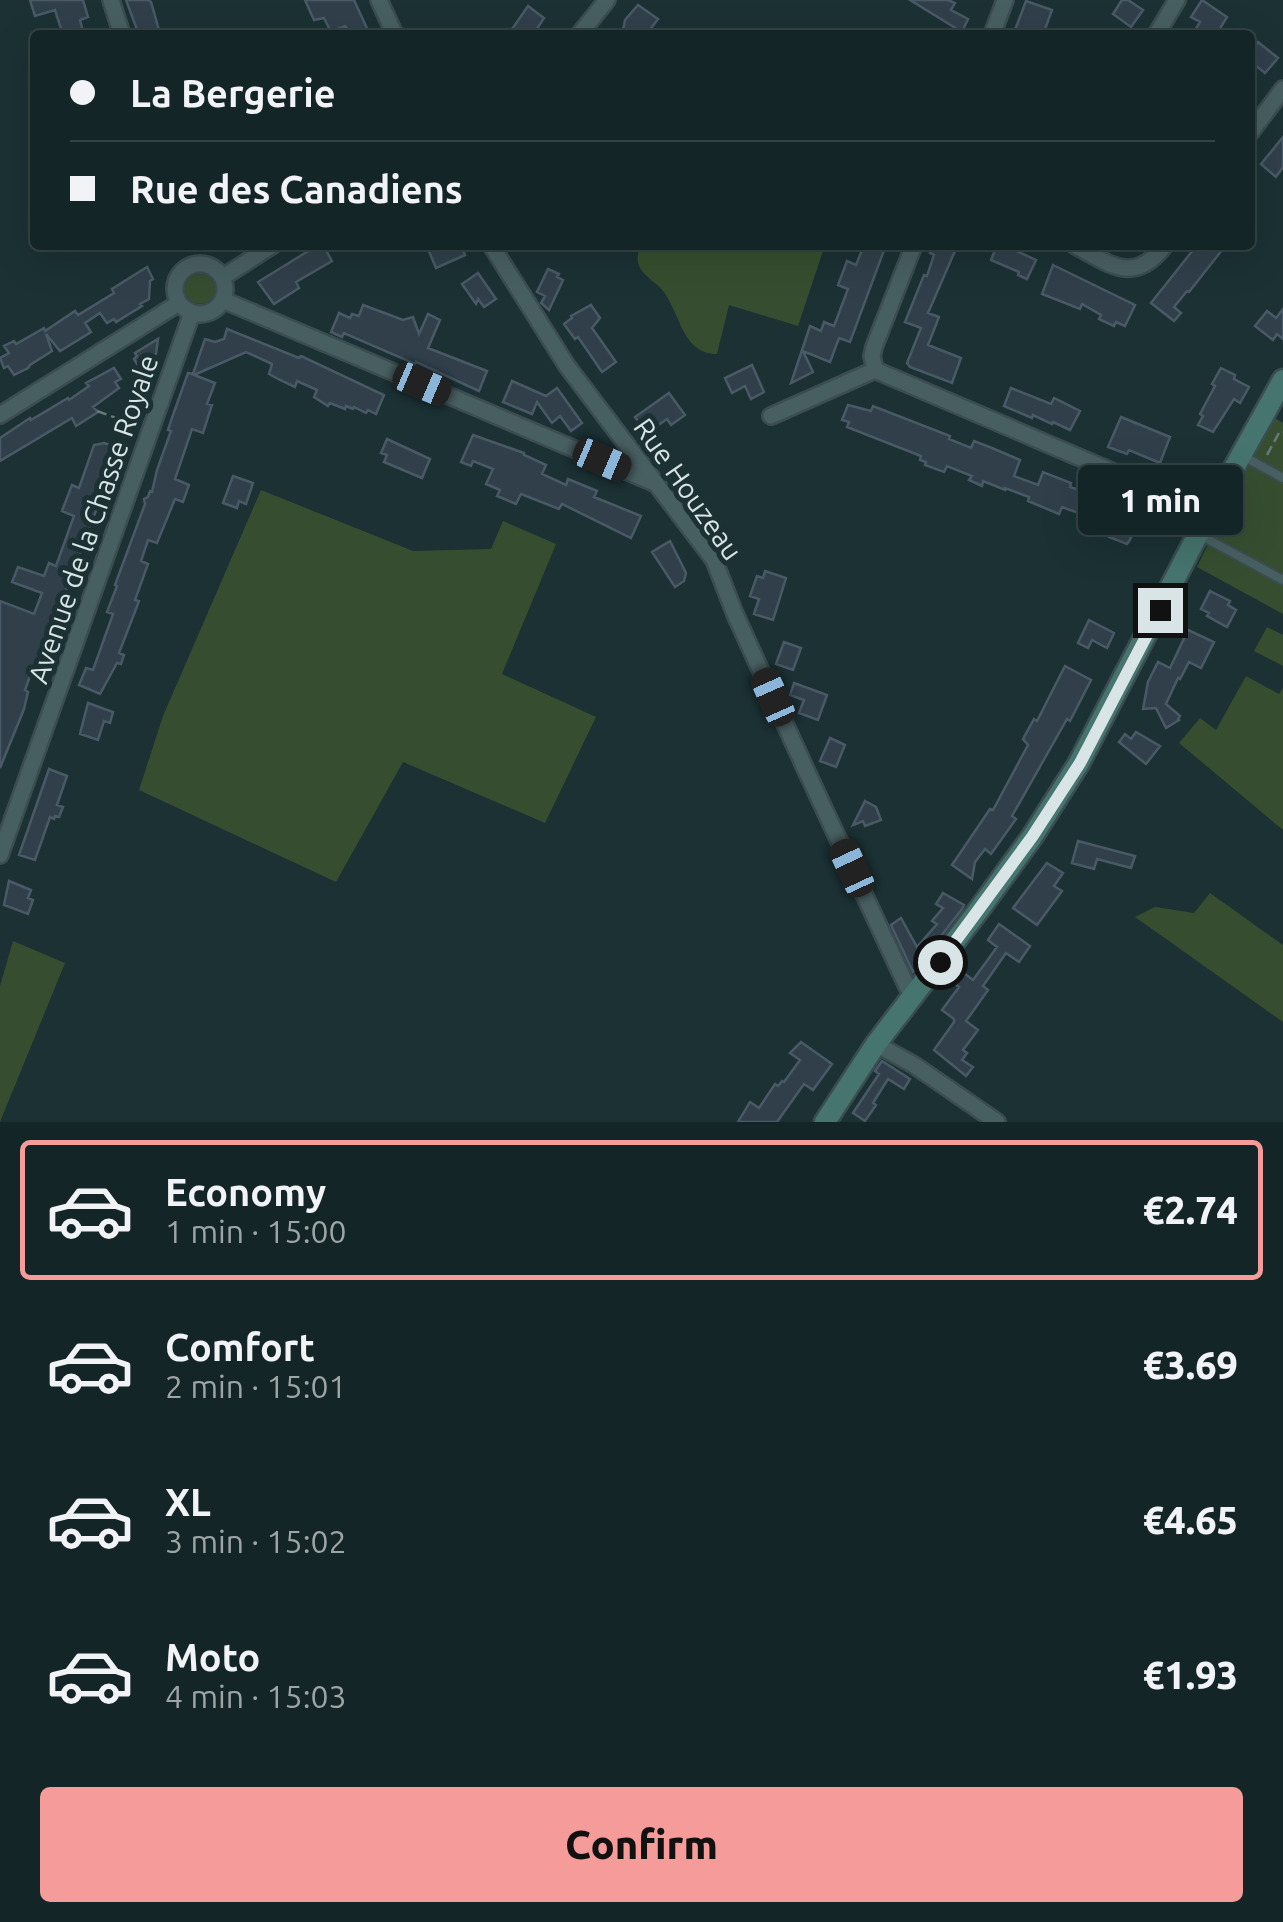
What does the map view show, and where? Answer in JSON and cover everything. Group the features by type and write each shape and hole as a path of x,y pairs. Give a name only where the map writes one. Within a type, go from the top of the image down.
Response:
{"street":[{"path":"111,0 120,30"},
{"path":"380,0 393,30"},
{"path":"584,30 607,0"},
{"path":"994,30 1005,0"},
{"path":"1159,30 1177,0"},
{"path":"1255,126 1283,89"},
{"path":"223,277 265,250"},
{"name":"Rue Houzeau","path":"493,250 567,366 714,560 735,614 912,997"},
{"path":"875,370 874,348 912,250"},
{"path":"1084,250 1120,268 1136,269 1153,260 1161,250"},
{"path":"0,415 186,308 208,312 217,308 226,290 223,277 191,256 175,289 186,308"},
{"path":"223,300 658,484"},
{"name":"Avenue de la Chasse Royale","path":"0,854 151,430 186,308"},
{"path":"771,416 875,370 1209,513"},
{"path":"825,1122 876,1044 1032,837 1080,763 1209,513 1279,394"},
{"path":"876,1044 997,1122"}],"lane":[{"path":"1242,455 1283,478"},
{"path":"1198,534 1283,580"}],"path":[{"path":"98,412 151,430"},
{"path":"1266,458 1280,431 1283,432"}],"green space":[{"path":"639,250 823,250 798,326 729,305 717,354 705,352 689,340 669,300 640,268"},
{"path":"200,274 211,278 215,289 211,300 200,304 189,300 185,289 189,278"},
{"path":"1275,418 1283,423 1283,614 1197,567 1249,459"},
{"path":"261,490 413,551 491,549 503,521 556,544 502,674 596,717 545,823 403,762 336,882 139,790 163,716"},
{"path":"1267,627 1283,635 1283,666 1254,651"},
{"path":"1246,676 1279,694 1283,688 1283,830 1179,743 1200,718 1216,730"},
{"path":"1210,893 1283,945 1283,1022 1135,917 1155,907 1194,913"},
{"path":"13,941 65,963 0,1122 0,986"}],"building":[{"path":"30,0 83,0 88,17 80,20 83,30 61,30 55,10 35,16"},
{"path":"126,0 151,2 159,30 137,30"},
{"path":"305,0 354,0 368,30 348,30 345,26 330,30 324,18 314,20"},
{"path":"910,0 955,3 951,10 968,19 963,30"},
{"path":"1122,0 1143,10 1131,27 1113,14"},
{"path":"1202,0 1227,17 1219,30 1195,30 1200,22 1191,17"},
{"path":"1026,1 1052,10 1045,30 1015,30"},
{"path":"638,5 658,19 650,30 623,30 625,20"},
{"path":"528,6 544,18 536,30 511,30"},
{"path":"1258,42 1278,58 1265,73 1255,65"},
{"path":"1283,137 1283,167 1276,177 1261,164"},
{"path":"310,250 326,250 332,261 296,282 299,288 274,304 258,282"},
{"path":"428,250 463,250 465,255 436,268"},
{"path":"862,250 884,250 850,342 839,338 830,362 803,351 813,372 791,383 810,326 821,331 824,322 834,326 848,289 838,285 847,261 856,265"},
{"path":"995,250 1015,250 1036,260 1027,279 991,260"},
{"path":"1193,250 1222,250 1174,307 1181,313 1174,321 1151,303"},
{"path":"955,251 928,313 939,317 928,345 961,358 952,383 907,363 921,328 905,322 924,275 927,276 934,255 930,253"},
{"path":"1053,265 1135,305 1125,326 1099,319 1101,315 1082,304 1080,309 1042,294"},
{"path":"147,267 153,279 149,299 142,306 116,322 114,319 107,323 100,313 85,323 91,332 60,351 46,334 52,351 14,375 8,366 4,368 0,358 9,353 4,346 14,341 16,344 44,328 45,331 75,311 78,315"},
{"path":"548,269 563,280 549,310 541,303 545,296 537,292"},
{"path":"478,273 496,299 484,307 478,299 476,304 462,284"},
{"path":"363,305 403,320 413,317 419,334 428,314 440,320 428,348 487,371 479,391 344,333 342,337 331,332 339,313 350,318 352,314 359,316"},
{"path":"591,305 600,318 592,328 616,362 602,372 564,324"},
{"path":"1283,309 1283,339 1277,334 1273,340 1255,326 1267,311 1276,318"},
{"path":"227,329 301,356 384,395 376,414 330,403 328,406 314,397 317,390 297,381 295,387 280,380 269,374 272,364 246,352 194,375 215,383 203,433 192,429 175,479 189,485 183,502 175,499 157,543 148,540 141,561 148,564 135,600 139,601 119,653 124,655 100,694 79,685 86,668 93,670 113,614 107,612 115,585 144,499 152,492 188,373 193,374 205,339 224,339"},
{"path":"158,339 156,354 150,357 153,363 141,371 135,353"},
{"path":"752,365 764,392 751,399 745,386 732,393 725,378"},
{"path":"114,368 121,379 115,382 119,388 93,407 98,412 76,426 72,418 0,461 0,438 30,418 69,400 89,386 86,383"},
{"path":"1221,368 1249,387 1240,403 1234,399 1213,432 1198,425"},
{"path":"512,381 546,396 557,388 582,423 571,431 560,416 552,423 537,402 532,414 503,402"},
{"path":"1011,388 1051,404 1054,398 1080,411 1070,430 1033,415 1032,418 1004,406"},
{"path":"669,393 685,415 671,425 667,419 647,433 635,417"},
{"path":"848,405 871,411 873,406 971,448 974,441 992,448 1020,460 1014,476 1038,485 1043,472 1071,483 1070,487 1141,512 1130,540 1127,544 1109,537 1112,525 1062,507 1059,514 1005,488 983,481 982,486 969,480 972,476 947,466 944,472 925,465 921,456 847,427 849,422 842,420"},
{"path":"1121,417 1170,437 1160,463 1129,450 1127,454 1108,447"},
{"path":"473,435 524,453 546,465 542,474 566,485 568,479 597,491 594,497 641,516 631,538 562,504 559,509 521,494 516,504 497,496 500,490 486,484 493,469 473,461 471,466 461,462"},
{"path":"387,439 430,459 422,478 384,462 387,455 381,453"},
{"path":"104,443 119,448 38,670 33,668 25,690 28,692 24,709 0,768 0,601 34,614 42,593 12,582 18,567 44,576 49,563 56,566 74,516 62,511 72,485 79,488 94,445"},
{"path":"233,476 253,483 246,504 239,501 237,508 223,503"},
{"path":"670,541 686,573 684,581 675,587 652,552"},
{"path":"765,571 786,578 773,620 754,614 759,599 750,596 757,576 763,578"},
{"path":"1210,591 1230,601 1228,605 1236,610 1227,627 1201,609"},
{"path":"1089,620 1114,633 1107,648 1092,640 1088,648 1078,643"},
{"path":"1188,630 1214,642 1201,668 1189,662 1178,678 1166,704 1180,716 1166,728 1156,708 1143,709 1148,682 1158,662 1170,668"},
{"path":"784,642 801,648 793,670 776,664"},
{"path":"1065,666 1091,680 1012,816 1016,819 991,854 985,849 975,862 972,879 952,865 990,809 993,810 1028,745 1023,739 1034,719 1037,721"},
{"path":"794,683 827,695 818,720 799,713 804,700 790,695"},
{"path":"88,703 113,712 110,723 104,721 98,740 80,734"},
{"path":"1136,732 1160,746 1146,764 1119,742 1125,734 1131,739"},
{"path":"830,738 845,745 836,767 820,761"},
{"path":"49,769 67,776 57,805 63,807 59,817 50,817 35,860 19,855"},
{"path":"865,801 876,807 881,820 865,826 863,821 853,825"},
{"path":"1078,841 1135,856 1131,868 1097,859 1094,869 1072,863"},
{"path":"1047,863 1063,873 1054,886 1062,891 1037,925 1013,908"},
{"path":"9,881 31,890 28,898 33,900 28,914 4,905"},
{"path":"943,893 964,905 913,972 891,925 901,918 917,947 937,924 932,921 943,908 936,904"},
{"path":"999,924 1030,946 1019,962 1006,953 983,986 988,990 966,1021 978,1030 963,1050 967,1053 962,1060 973,1067 966,1076 934,1050 954,1022 942,1010 964,973 973,980 997,947 988,940"},
{"path":"801,1042 832,1064 813,1090 804,1084 777,1122 738,1122 750,1102 759,1108 775,1084 784,1082 800,1060 790,1053"},
{"path":"882,1061 910,1079 904,1089 888,1079 865,1121 853,1113 879,1074 875,1071"}],"route":[{"path":"940,962 1032,837 1080,763 1160,610"}]}
